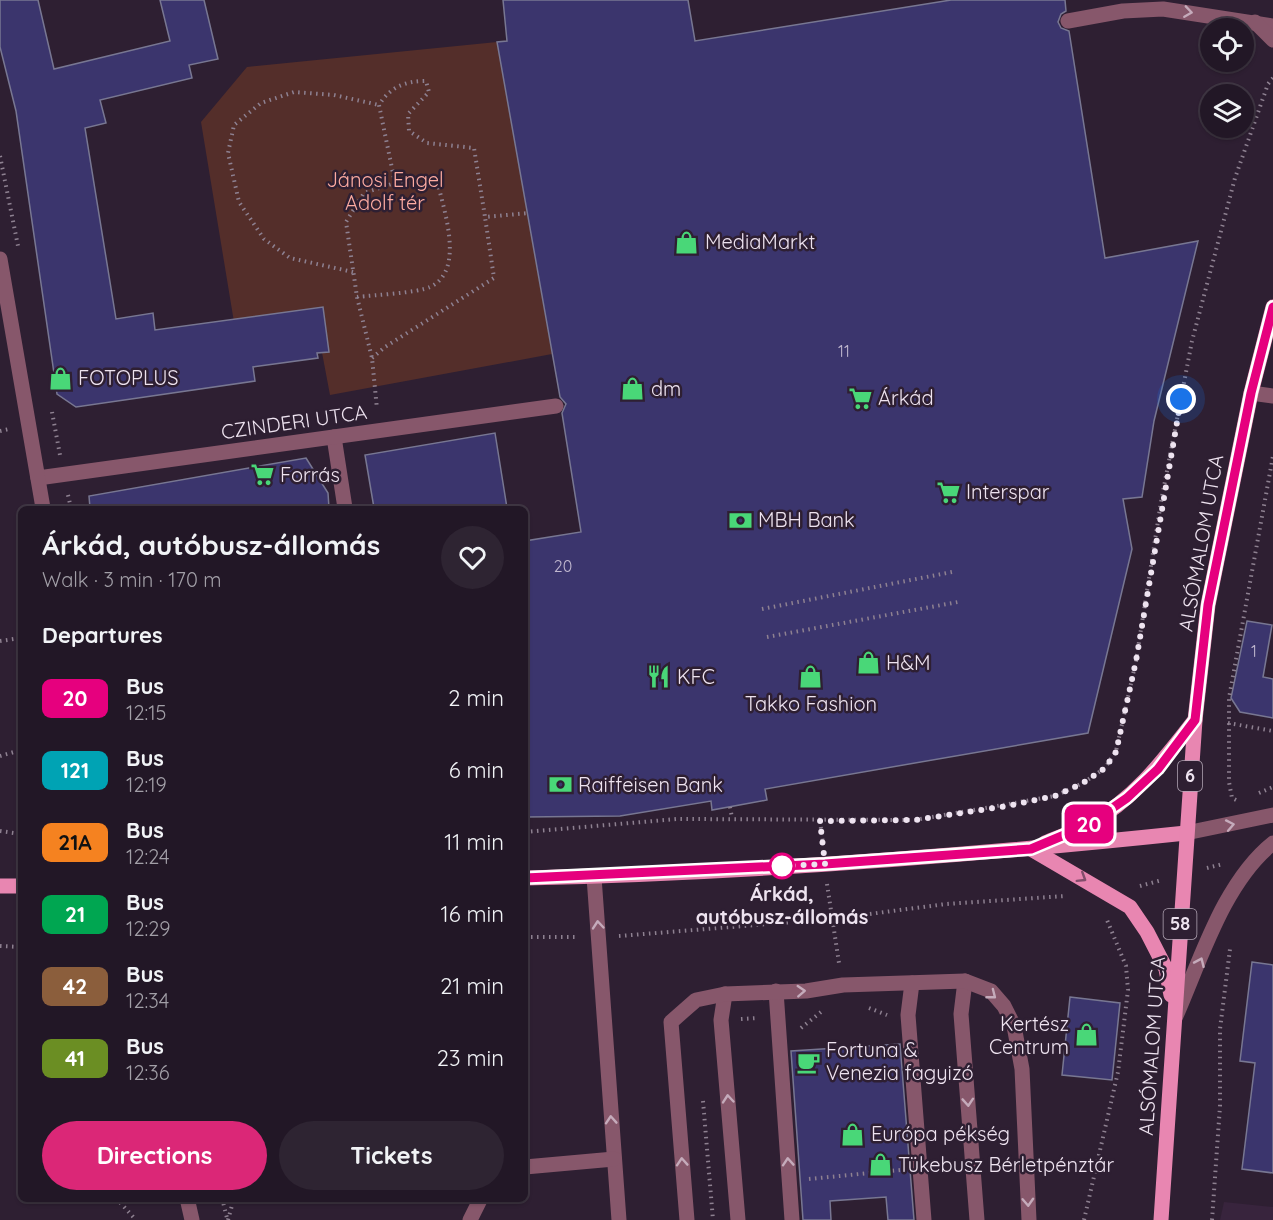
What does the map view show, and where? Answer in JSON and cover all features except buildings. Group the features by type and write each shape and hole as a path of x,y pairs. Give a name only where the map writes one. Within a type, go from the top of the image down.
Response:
{"main road":[{"name":"ALSÓMALOM UTCA","path":"1161,1220 1176,1016 1186,833 1195,720 1208,605 1251,393 1273,307"},
{"name":"6","path":"1031,849 1088,825 1127,798 1158,769 1195,720"},
{"name":"6","path":"528,878 594,877 825,864 1031,849 1186,833"},
{"path":"1031,849 1130,907 1147,932 1166,969 1176,1016"},
{"path":"0,886 18,886"}],"street":[{"path":"1068,21 1123,10 1163,9 1273,26"},
{"path":"1255,22 1273,40"},
{"path":"0,259 43,506"},
{"path":"1251,393 1273,396"},
{"name":"CZINDERI UTCA","path":"38,478 556,406"},
{"path":"334,437 345,506"},
{"path":"1186,833 1273,815"},
{"path":"1176,1016 1237,884 1261,853 1273,843"},
{"path":"594,877 619,1220"},
{"path":"965,981 961,1014 977,1220"},
{"path":"687,1220 671,1022 696,1000 725,994 806,991 843,985 965,981 991,991 1004,1006 1014,1026 1022,1069 1029,1220"},
{"path":"912,983 908,1015 924,1220"},
{"path":"776,991 792,1220"},
{"path":"725,994 721,1020 738,1220"},
{"path":"528,1167 614,1159"},
{"path":"188,1202 192,1220"},
{"path":"470,1220 478,1202"}],"path":[{"path":"528,832 677,819 915,820 1055,796 1083,783 1105,768 1116,752 1136,661 1161,502 1192,341 1235,178 1268,84 1273,78"},
{"path":"372,358 385,346 494,278 474,148 427,143 409,131 408,114 429,92 426,81 408,81 386,94 379,105 395,183"},
{"path":"353,272 290,258 264,239 239,202 228,153 234,125 261,103 294,92 334,95 379,105"},
{"path":"357,297 430,287 445,275 452,255 436,176 395,183 364,193 346,222 357,297 372,358 379,430"},
{"path":"485,217 529,213"},
{"path":"762,609 952,572"},
{"path":"766,637 958,602"},
{"path":"0,641 18,638"},
{"path":"1228,723 1273,731"},
{"path":"0,756 18,751"},
{"path":"730,807 732,819"},
{"path":"796,1032 812,1017 843,1006 843,985 820,821"},
{"path":"0,831 18,834"},
{"path":"0,946 18,947"},
{"path":"807,1168 809,1189"},
{"path":"808,1179 904,1169"},
{"path":"120,1202 136,1220"},
{"path":"223,1202 228,1220"},
{"path":"228,1220 233,1202"}],"shaded area":[{"path":"1224,1202 1273,1207 1273,1220 1220,1220"}],"green space":[{"name":"Jánosi Engel Adolf tér","path":"497,42 552,354 330,395 314,310 234,322 201,122 247,67"}],"bus line":[{"name":"20","path":"528,878 594,877 825,864 1031,849 1088,825 1127,798 1158,769 1195,720 1208,605 1251,393 1273,307"}],"place":[{"name":"MediaMarkt","path":"687,242"},
{"name":"FOTOPLUS","path":"60,378"},
{"name":"dm","path":"633,389"},
{"name":"Árkád","path":"860,398"},
{"name":"Forrás","path":"262,475"},
{"name":"Interspar","path":"948,492"},
{"name":"MBH Bank","path":"740,520"},
{"name":"H&M","path":"868,663"},
{"name":"Takko Fashion","path":"811,676"},
{"name":"KFC","path":"659,677"},
{"name":"Raiffeisen Bank","path":"560,785"},
{"name":"Árkád, autóbusz-állomás","path":"782,866"},
{"name":"Kertész Centrum","path":"1087,1035"},
{"name":"Fortuna & Venezia fagyizó","path":"808,1062"},
{"name":"Európa pékség","path":"853,1134"},
{"name":"Tükebusz Bérletpénztár","path":"880,1165"}],"route":[{"path":"782,866 825,864 820,821 915,820 1007,806 1055,796 1083,783 1105,768 1116,752 1136,661 1161,502 1181,399"}]}
